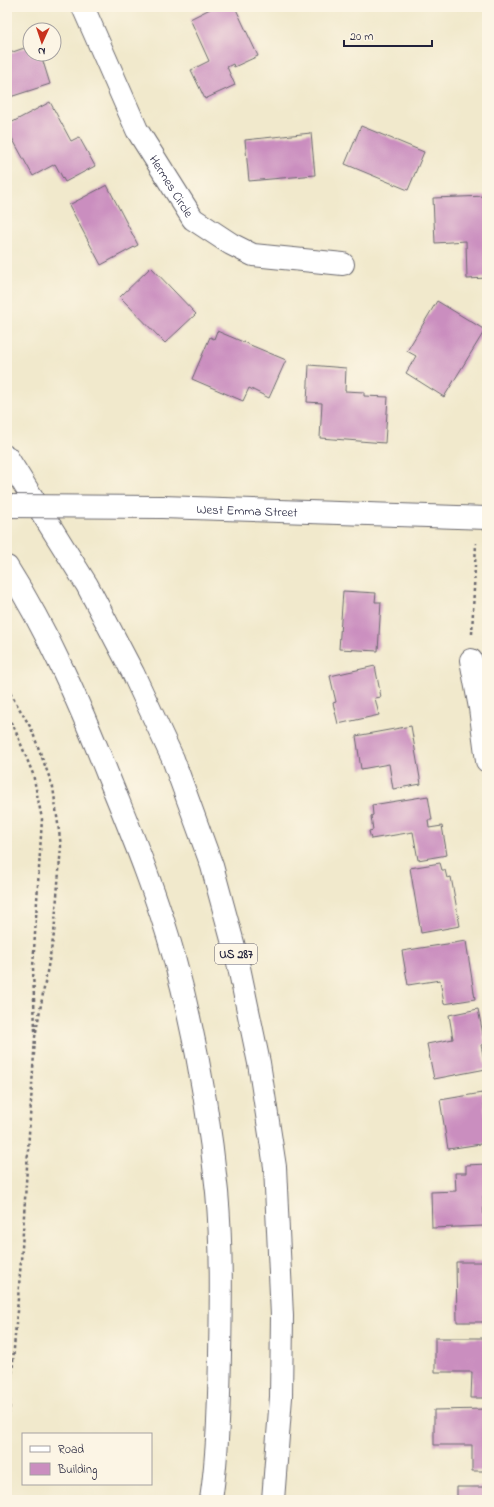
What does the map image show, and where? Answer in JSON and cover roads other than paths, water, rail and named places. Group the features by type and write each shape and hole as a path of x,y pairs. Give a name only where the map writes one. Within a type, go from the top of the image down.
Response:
{"main road":[{"name":"Hermes Circle","path":"83,7 137,130 192,219 231,244 253,255 343,264"},
{"name":"US 287","path":"7,457 87,585 133,673 173,759 212,866 238,958 259,1063 275,1167 282,1316 281,1397 273,1500"},
{"name":"West Emma Street","path":"7,506 162,507 482,517"},
{"path":"7,567 20,587 55,653 84,715 152,886 174,957 193,1036 208,1116 217,1194 221,1287 220,1383 211,1500"},
{"path":"471,660 480,708 487,761"}]}
